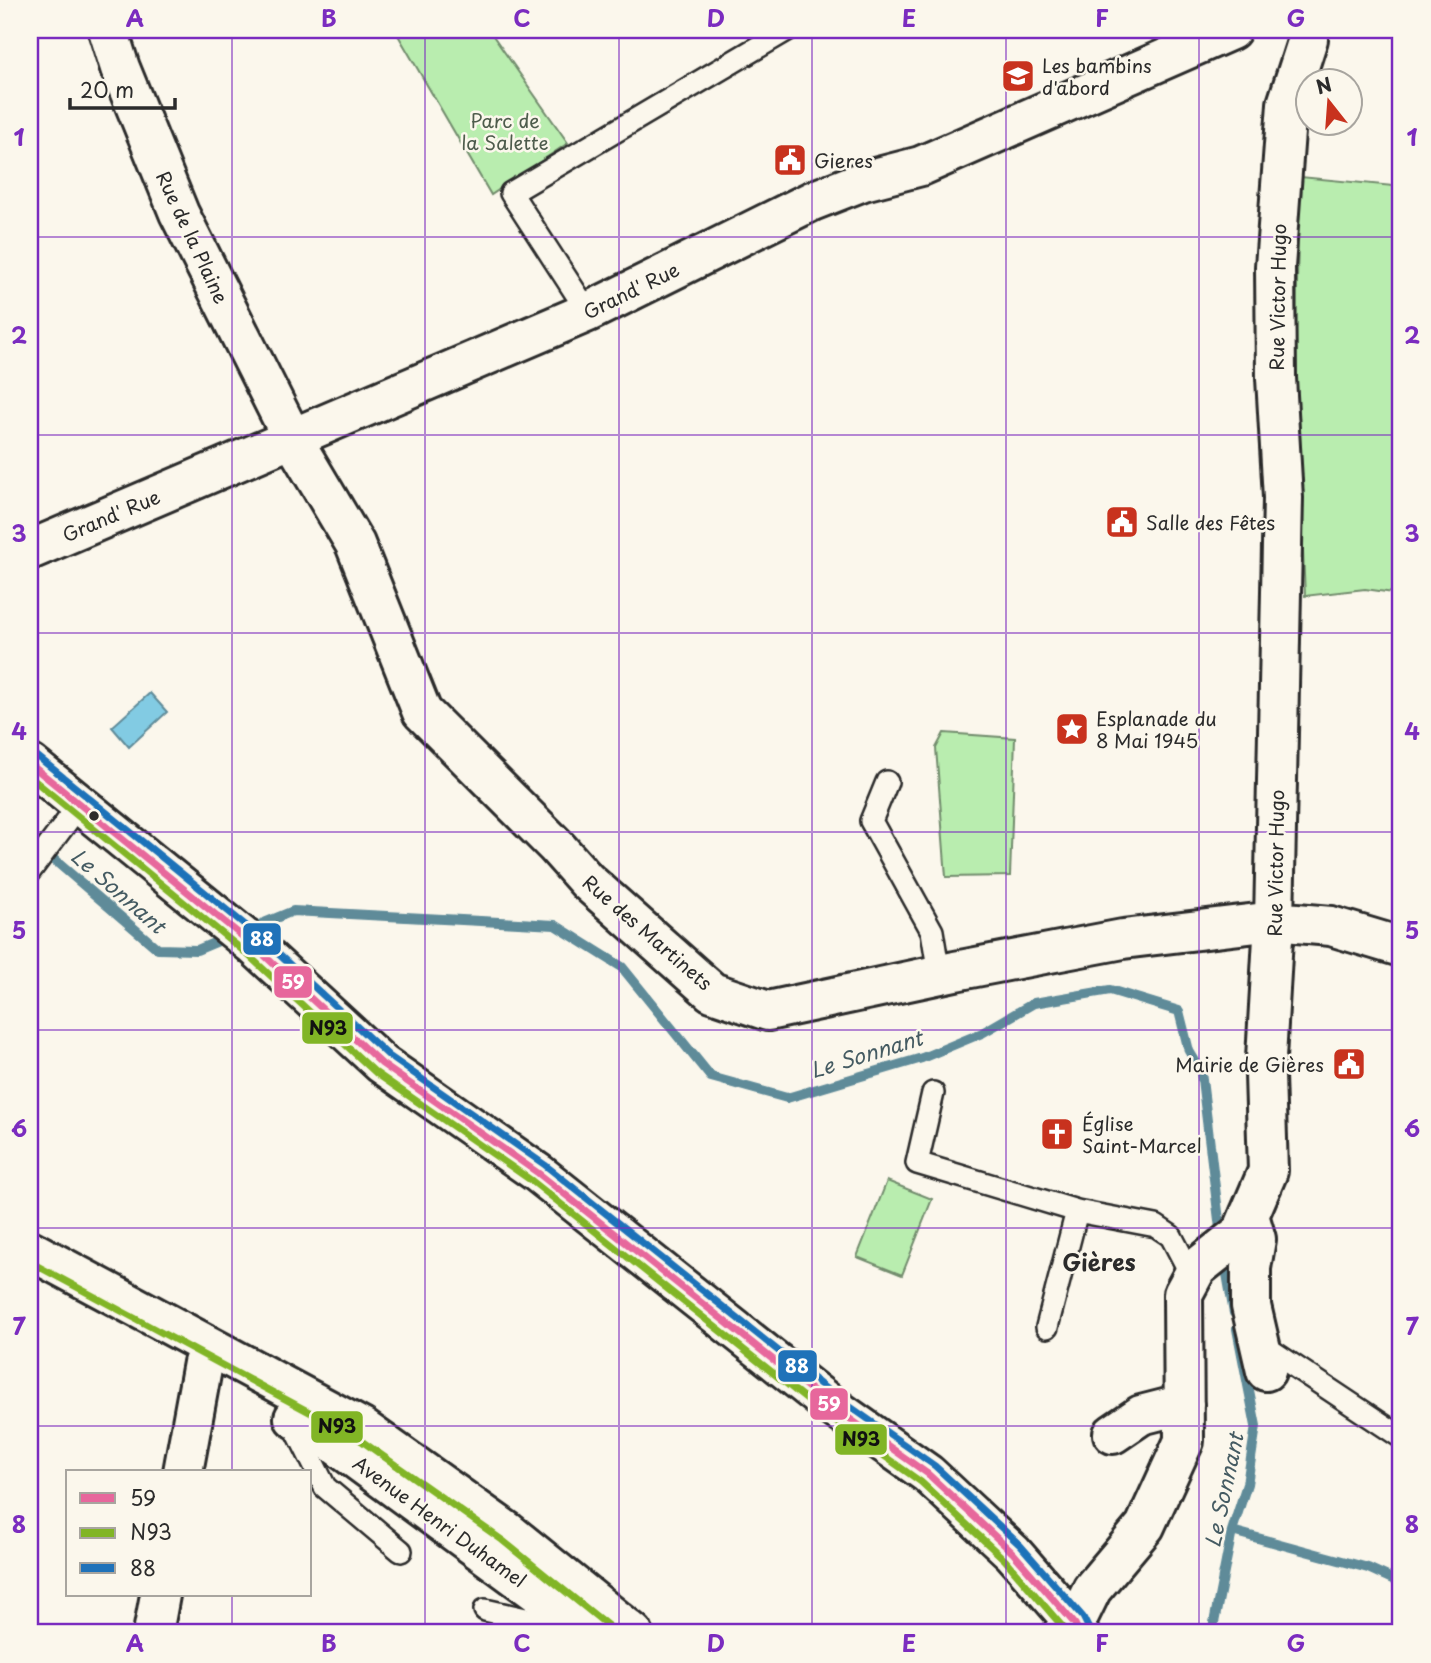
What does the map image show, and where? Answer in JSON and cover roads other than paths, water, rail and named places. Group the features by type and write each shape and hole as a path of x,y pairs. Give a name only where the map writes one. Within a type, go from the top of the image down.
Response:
{"street":[{"name":"Rue de la Plaine","path":"108,30 120,68 178,213 292,438"},
{"name":"Grand' Rue","path":"30,550 588,312 812,201 863,181 921,166 1231,30"},
{"name":"Rue Victor Hugo","path":"1195,1272 1245,1224 1268,1171 1265,1075 1274,921 1283,498 1276,378 1275,267 1287,104 1308,39 1306,30"},
{"name":"Rue des Martinets","path":"292,438 355,544 422,712 555,845 587,881 712,992 768,1011 939,974 1123,939 1274,921 1331,926 1401,947"},
{"path":"35,773 70,817 202,904 253,945 382,1063 538,1173 829,1404 928,1474 1013,1553 1072,1630 1092,1589 1145,1526 1184,1441 1183,1294 1195,1272"},
{"path":"1245,1224 1256,1239 1251,1268 1251,1306 1263,1357"},
{"name":"Avenue Henri Duhamel","path":"30,1250 362,1428 508,1532 633,1633"},
{"name":"Avenue Henri Duhamel","path":"30,1276 203,1363 320,1433 578,1626"},
{"path":"183,1470 203,1363"},
{"path":"1113,1434 1141,1415 1184,1404"},
{"path":"153,1633 160,1596"}],"lane":[{"path":"588,312 511,192 787,30"},
{"path":"887,782 871,821 932,931 939,974"},
{"path":"30,870 70,817"},
{"path":"933,1093 917,1163 1077,1211 1156,1226 1171,1236 1195,1272"},
{"path":"1046,1327 1077,1211"},
{"path":"1263,1357 1401,1437"},
{"path":"288,1415 325,1487 401,1550"},
{"path":"485,1610 551,1625 578,1626"}],"water":[{"path":"150,693 167,712 129,747 112,727"}],"waterway":[{"name":"Le Sonnant","path":"30,839 158,949 197,950 228,937"},
{"name":"Le Sonnant","path":"247,930 293,911 555,925 622,967 711,1077 787,1098 922,1058 982,1033 1034,1003 1110,990 1179,1011 1189,1051 1201,1071 1221,1237"},
{"name":"Le Sonnant","path":"1224,1257 1234,1313"},
{"name":"Le Sonnant","path":"1212,1633 1232,1531 1247,1484 1256,1426 1237,1329"},
{"path":"1232,1531 1368,1568 1401,1583"}],"place":[{"name":"Les bambins d'abord","path":"1018,76"},
{"name":"Gieres","path":"790,160"},
{"name":"Salle des Fêtes","path":"1122,522"},
{"name":"Esplanade du 8 Mai 1945","path":"1072,729"},
{"name":"Mairie de Gières","path":"1349,1064"},
{"name":"Église Saint-Marcel","path":"1057,1134"}],"district":[{"name":"Gières","path":"1099,1261"}],"park label":[{"name":"Parc de la Salette","path":"505,131"}]}
